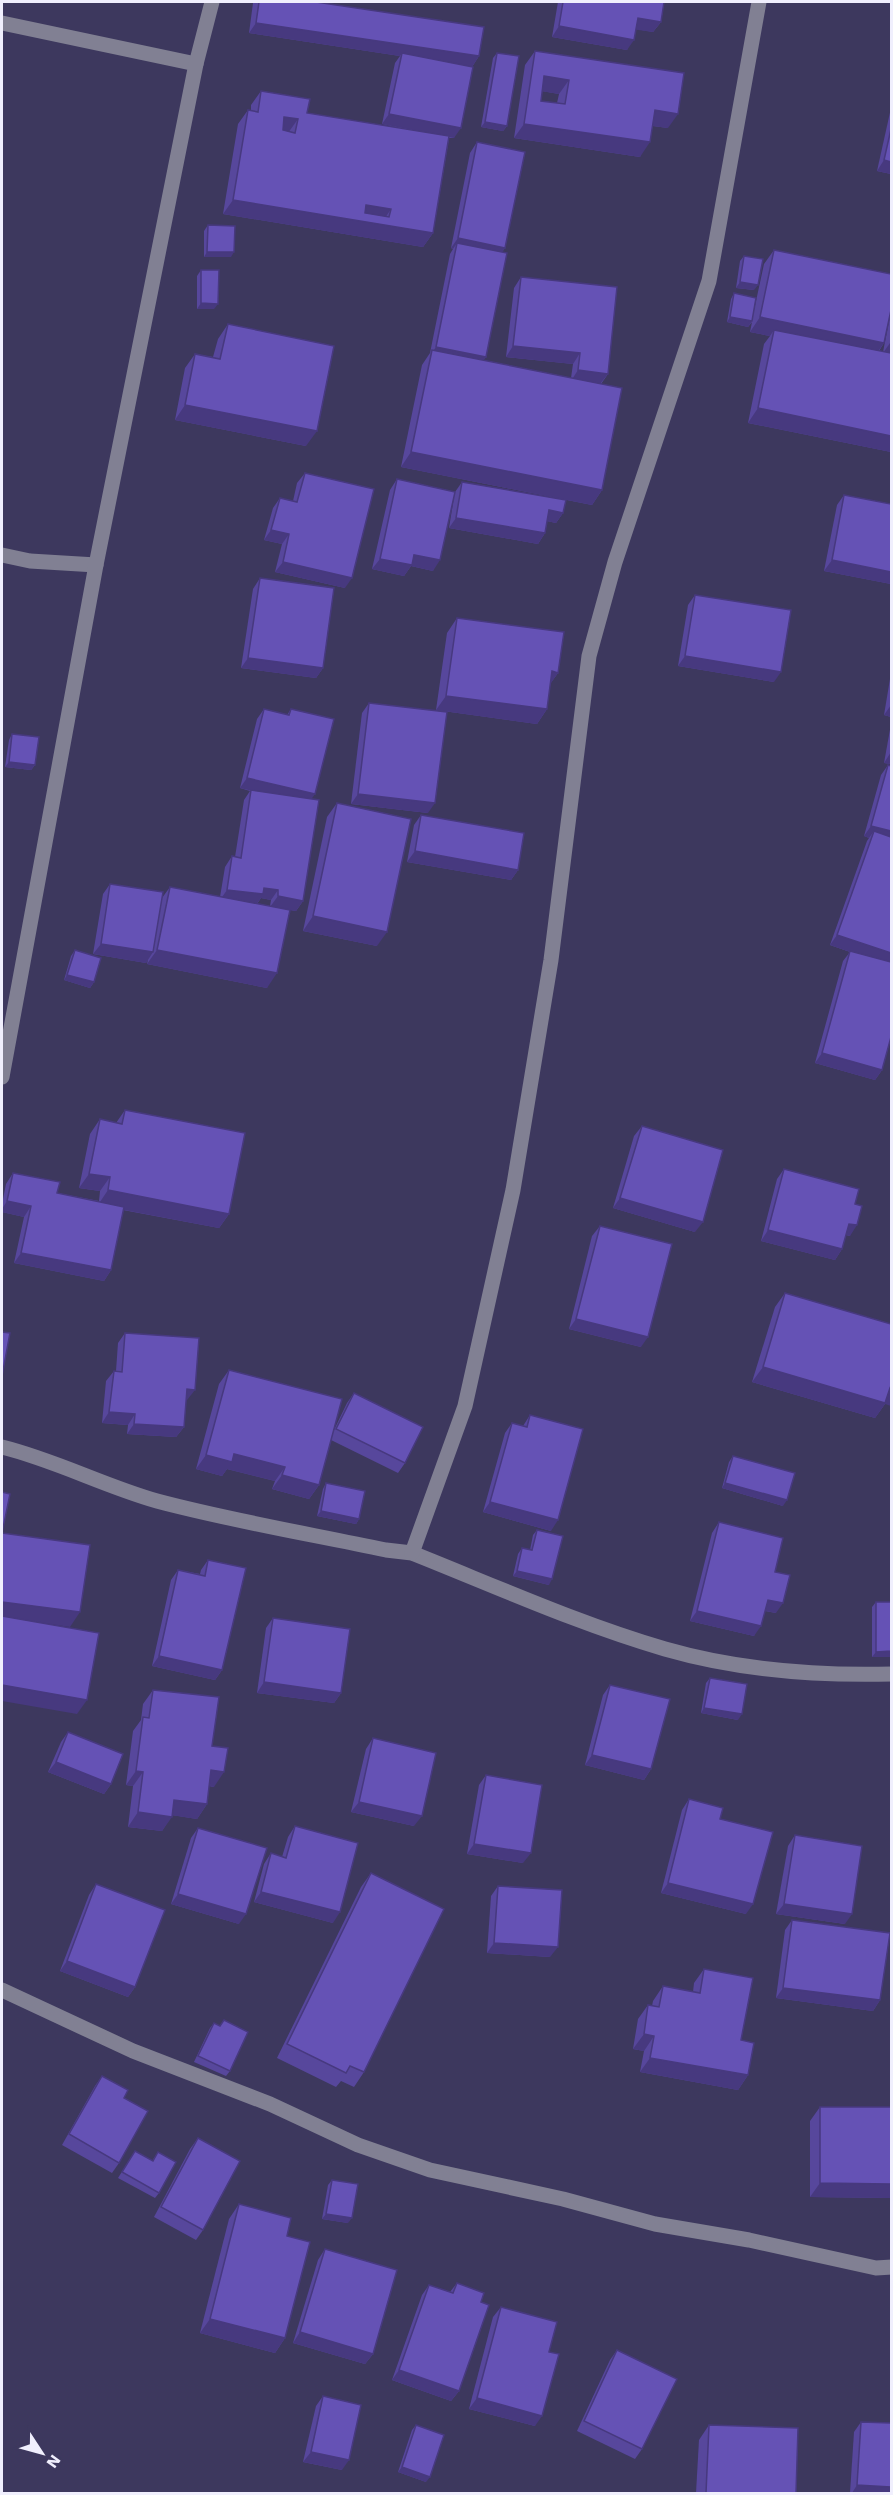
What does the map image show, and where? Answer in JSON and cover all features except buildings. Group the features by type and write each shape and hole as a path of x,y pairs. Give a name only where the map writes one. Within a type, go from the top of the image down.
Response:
{"street":[{"path":"2,1077 96,565 196,64 212,2"},
{"path":"412,1554 465,1406 513,1190 551,960 589,656 618,552 709,281 759,2"},
{"path":"2,23 196,64"},
{"path":"2,555 30,561 96,565"},
{"path":"2,1448 60,1465 157,1501 412,1554 666,1649 759,1668 848,1675 891,1674"},
{"path":"2,1990 133,2051 270,2104 358,2145 430,2170 563,2199 655,2224 749,2240 876,2268 891,2267"}]}
